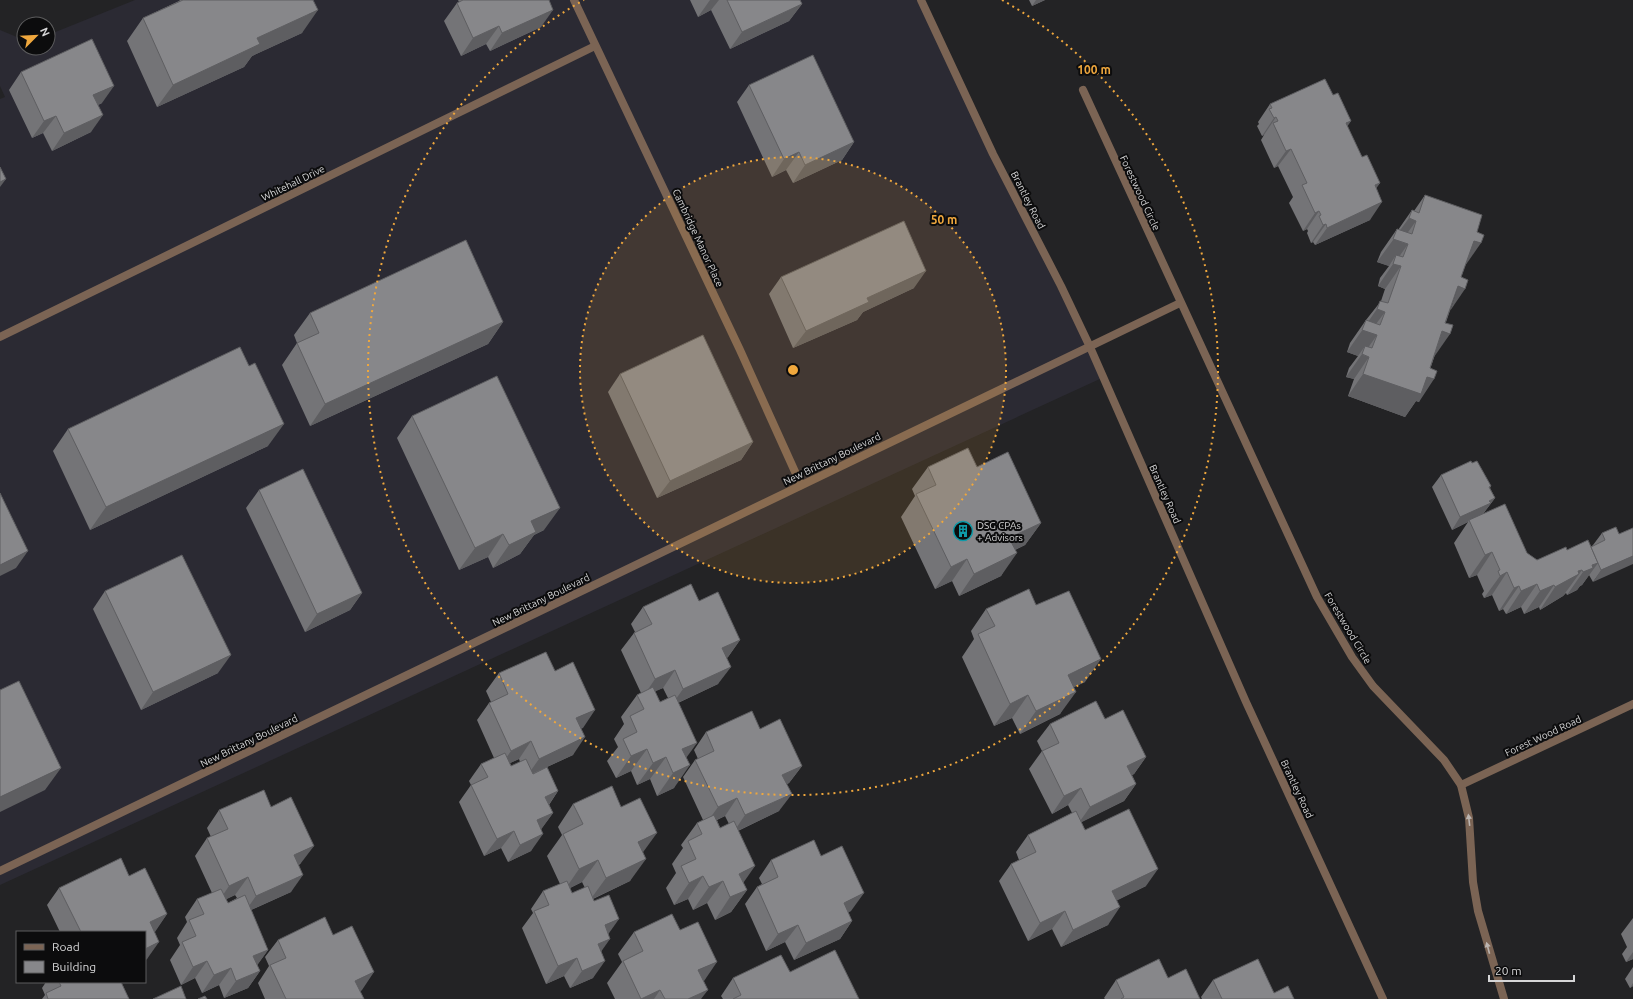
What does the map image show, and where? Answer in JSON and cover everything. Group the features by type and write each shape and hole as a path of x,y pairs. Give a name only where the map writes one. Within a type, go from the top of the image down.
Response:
{"street":[{"name":"Cambridge Manor Place","path":"574,0 659,177 801,485"},
{"name":"Brantley Road","path":"921,0 993,154 1061,286 1090,347 1246,702 1383,999"},
{"name":"Whitehall Drive","path":"0,337 595,46"},
{"name":"Forestwood Circle","path":"1082,90 1321,604 1352,657 1374,686 1444,760 1461,786 1469,818 1478,911 1504,999"},
{"path":"1090,347 1180,303"},
{"name":"New Brittany Boulevard","path":"0,871 1090,347"},
{"name":"Forest Wood Road","path":"1461,786 1633,704"}],"shaded area":[{"path":"135,0 288,0 293,10 314,0 918,0 957,84 1102,378 0,885 0,99 5,97 0,86 0,30 16,37 16,56 56,56 56,32"}],"building":[{"path":"183,0 313,0 318,10 257,38 260,44 173,85 143,18"},
{"path":"463,0 549,0 553,10 502,33 499,26 473,38 457,3"},
{"path":"727,0 800,0 802,4 742,32"},
{"path":"92,39 114,86 93,95 103,115 64,133 56,116 44,121 21,72"},
{"path":"813,55 854,142 805,165 799,152 784,159 749,85"},
{"path":"1325,79 1333,95 1338,93 1351,121 1346,123 1362,157 1367,155 1380,183 1375,185 1382,202 1327,228 1326,224 1323,225 1319,216 1321,215 1319,211 1315,213 1302,185 1307,183 1291,149 1286,151 1273,123 1278,121 1276,117 1274,118 1269,109 1272,108 1270,104"},
{"path":"0,167 6,179 0,182"},
{"path":"1425,195 1482,215 1477,232 1484,235 1481,243 1474,241 1461,277 1468,280 1465,289 1458,286 1445,323 1453,325 1450,334 1442,331 1430,368 1437,371 1434,379 1427,377 1421,394 1363,374 1369,357 1362,354 1365,346 1372,348 1377,335 1362,330 1366,320 1380,325 1385,312 1377,309 1380,301 1388,303 1401,266 1393,264 1396,255 1403,257 1408,244 1393,239 1397,229 1412,234 1416,221 1409,218 1412,210 1419,213"},
{"path":"904,221 926,271 867,298 869,302 806,331 781,277"},
{"path":"466,240 503,322 325,404 297,343 319,333 310,313"},
{"path":"703,335 753,442 670,481 620,374"},
{"path":"240,347 249,366 255,363 284,424 106,507 68,429"},
{"path":"497,376 560,508 531,521 536,532 509,545 503,534 475,548 412,416"},
{"name":"DSG CPAs + Advisors","path":"968,448 977,467 1008,452 1041,523 1009,538 1017,553 974,574 967,559 951,567 916,494 936,485 928,467"},
{"path":"1471,461 1472,463 1477,461 1491,486 1489,487 1495,498 1489,501 1491,503 1460,517 1441,475"},
{"path":"303,469 362,593 317,614 259,490"},
{"path":"0,493 28,551 0,565"},
{"path":"1505,504 1527,553 1537,560 1566,547 1567,550 1588,540 1598,563 1592,565 1593,568 1583,572 1582,570 1578,571 1579,574 1555,587 1554,585 1540,591 1537,584 1521,591 1519,586 1514,588 1507,572 1500,576 1498,571 1500,570 1492,552 1485,555 1469,520"},
{"path":"1616,527 1619,534 1633,528 1633,556 1601,570 1591,547 1605,540 1602,533"},
{"path":"182,555 231,655 153,692 105,591"},
{"path":"691,584 699,601 718,592 740,640 722,648 731,667 683,689 675,670 655,679 634,633 652,624 643,607"},
{"path":"1029,589 1036,605 1069,591 1101,659 1068,675 1076,692 1036,711 1028,695 1010,704 978,634 995,626 986,609"},
{"path":"546,652 555,671 573,662 595,710 576,718 585,737 539,759 531,741 511,751 489,703 508,694 499,673"},
{"path":"19,681 61,768 0,797 0,690"},
{"path":"653,687 660,702 675,695 697,743 682,749 690,765 673,773 666,757 653,763 647,749 631,756 623,739 637,732 630,716 644,709 637,695"},
{"path":"1096,701 1105,719 1123,710 1146,757 1127,766 1136,784 1090,807 1081,788 1064,796 1042,751 1059,743 1050,724"},
{"path":"752,711 760,729 780,719 802,766 782,775 792,794 745,815 737,798 718,807 695,760 714,751 706,732"},
{"path":"505,753 511,766 526,759 533,774 547,767 558,791 545,797 553,813 537,820 543,834 520,845 514,831 497,839 471,785 488,777 481,764"},
{"path":"612,786 621,807 640,798 657,833 638,842 646,859 606,878 598,860 579,869 563,834 583,824 573,804"},
{"path":"264,790 271,807 291,797 314,846 294,855 303,875 256,896 248,877 229,886 207,838 228,829 219,810"},
{"path":"1129,809 1158,869 1112,891 1120,907 1073,930 1065,911 1040,923 1011,864 1036,852 1028,835 1076,811 1085,830"},
{"path":"714,815 720,828 734,821 755,866 739,874 747,890 730,897 723,881 709,887 703,876 689,883 681,866 696,859 688,841 702,834 697,823"},
{"path":"814,840 821,856 842,846 864,893 844,903 852,921 806,943 798,925 778,934 757,887 778,877 771,860"},
{"path":"121,858 129,876 145,868 167,914 150,922 159,942 146,948 146,931 80,931 59,888"},
{"path":"567,881 572,893 588,886 594,901 609,895 619,919 605,925 610,939 598,944 605,961 582,971 577,958 558,966 534,911 549,905 543,891"},
{"path":"221,889 228,903 245,895 268,950 253,956 260,971 236,981 231,968 214,975 207,961 193,967 182,942 196,936 189,920 204,914 197,899"},
{"path":"672,914 680,930 698,922 717,962 698,970 708,990 688,999 665,999 660,990 641,999 623,961 643,951 634,932"},
{"path":"325,917 333,935 352,926 374,972 355,981 364,999 286,999 270,965 286,958 278,940"},
{"path":"835,950 859,999 733,999 741,995 733,978 781,955 790,972"},
{"path":"1159,959 1168,978 1186,969 1200,999 1121,999 1124,997 1116,980"},
{"path":"1258,959 1274,993 1288,986 1294,999 1222,999 1213,980"},
{"path":"60,983 121,983 129,999 48,999 46,993 61,986"},
{"path":"181,986 186,999 153,999"},
{"path":"205,996 207,999 198,999"}],"place":[{"name":"DSG CPAs + Advisors","path":"963,531"}]}
